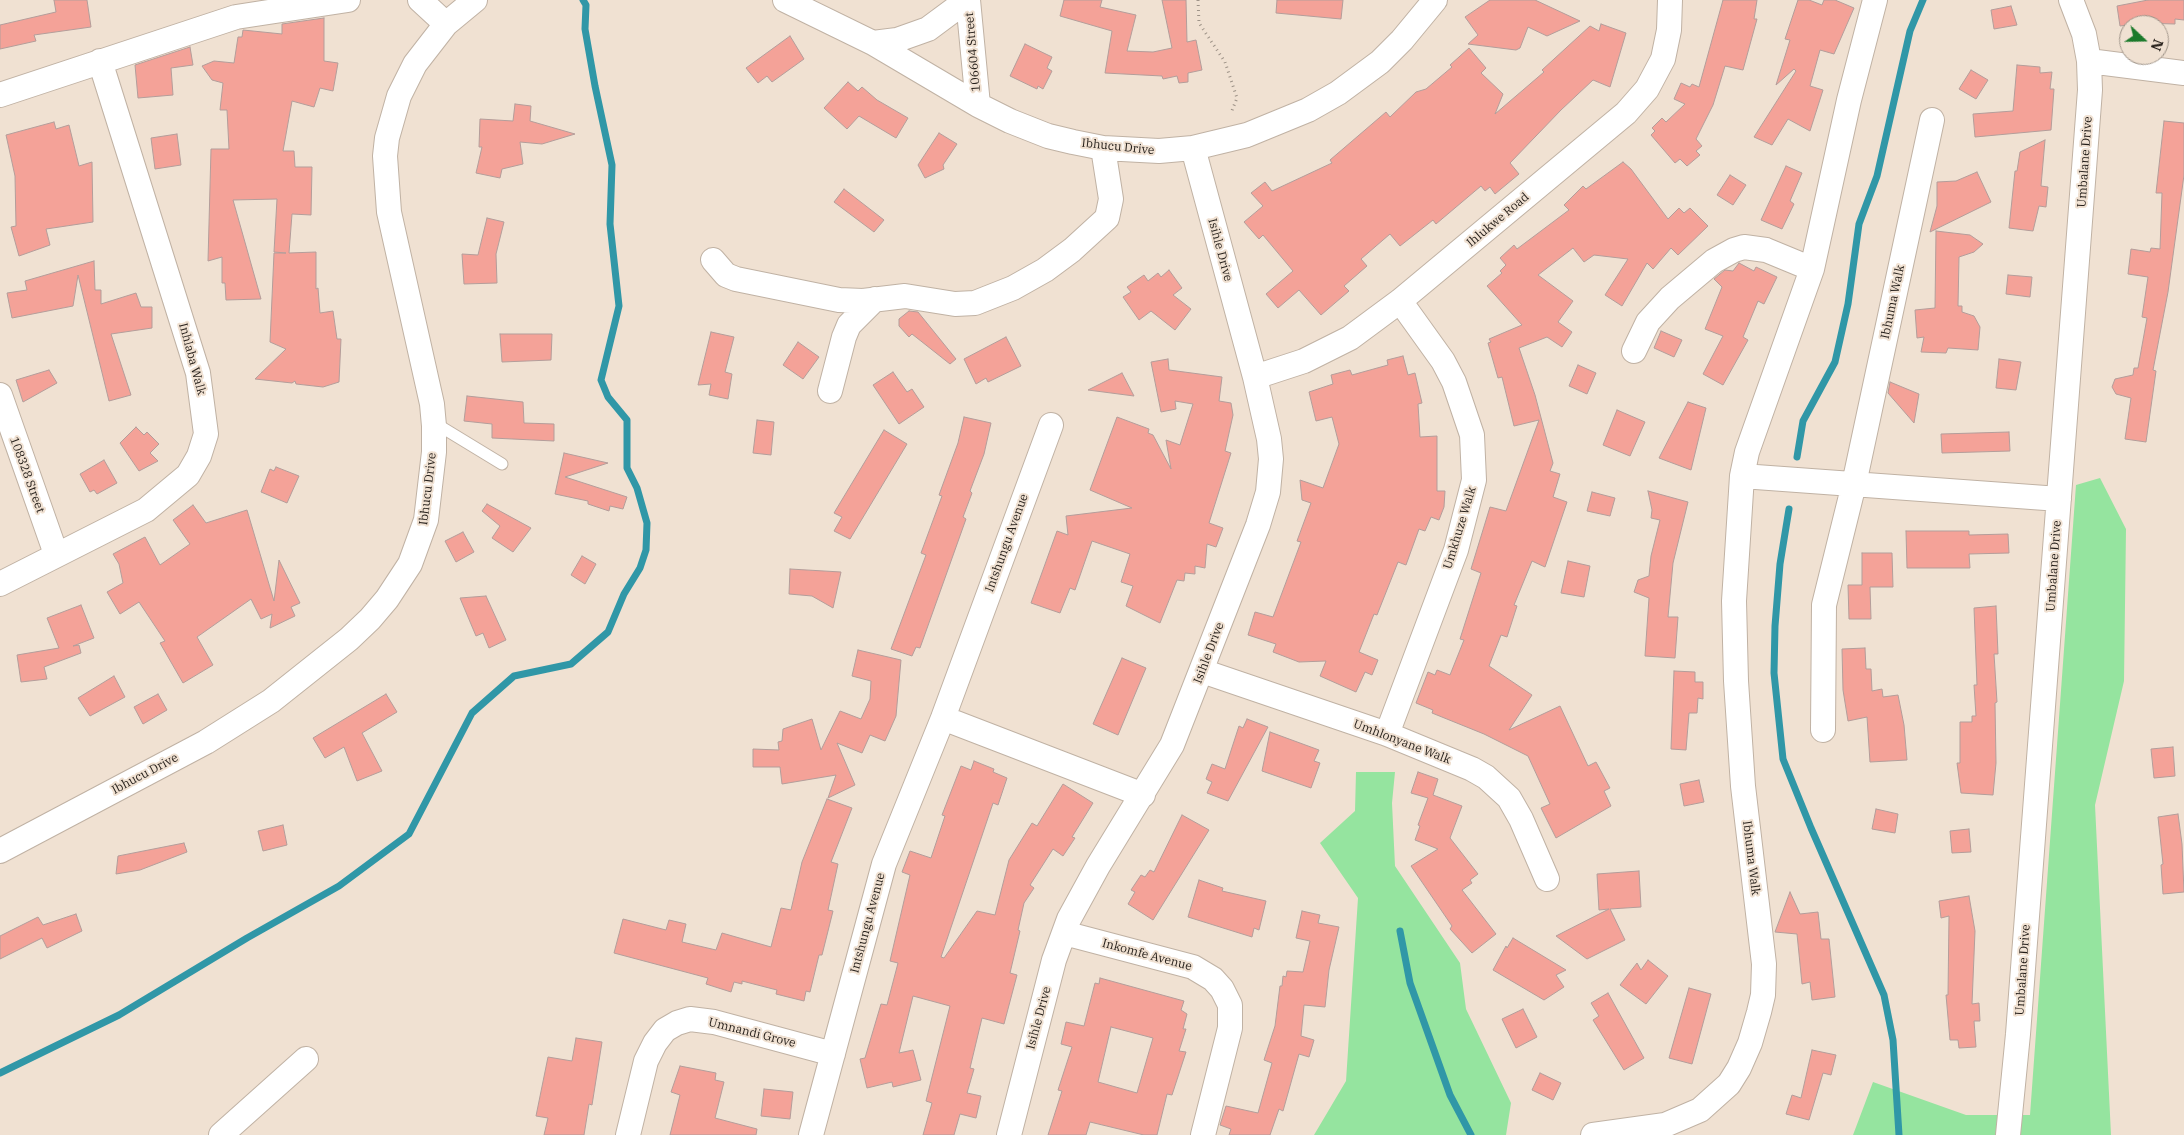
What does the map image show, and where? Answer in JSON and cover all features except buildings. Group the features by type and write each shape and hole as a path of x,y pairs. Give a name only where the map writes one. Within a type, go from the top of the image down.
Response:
{"street":[{"path":"0,95 236,17 348,0"},
{"path":"420,0 446,24"},
{"name":"Ibhucu Drive","path":"0,851 199,746 242,720 349,639 370,619 400,581 419,543 429,503 434,452 434,422 432,404 389,212 385,156 387,138 399,96 415,64 446,24 475,0"},
{"name":"Ibhucu Drive","path":"785,0 873,43 978,105 1048,136 1103,148 1159,152 1192,148 1247,135 1308,110 1338,93 1380,62 1402,40 1435,0"},
{"path":"873,43 897,40 928,29 968,0"},
{"name":"106604 Street","path":"968,0 978,105"},
{"name":"Ihlukwe Road","path":"1255,376 1304,361 1350,338 1400,301 1631,107 1647,89 1662,59 1669,30 1670,0"},
{"name":"Ibhuma Walk","path":"1593,1135 1665,1125 1700,1110 1715,1098 1729,1084 1744,1057 1763,995 1764,964 1743,786 1736,681 1734,602 1742,476 1749,444 1812,269 1849,100 1875,0"},
{"name":"Umbalane Drive","path":"2008,1135 2018,1034 2086,164 2090,90 2089,61 2084,34 2071,0"},
{"name":"Inhlaba Walk","path":"0,584 146,510 173,490 188,475 199,456 206,434 205,409 198,374 100,61"},
{"path":"2089,61 2184,73"},
{"name":"Ibhuma Walk","path":"1823,730 1824,605 1854,484 1932,120"},
{"path":"713,260 726,275 736,279 839,300 905,296 969,304 994,296 1045,270 1100,226 1110,213 1111,199 1103,148"},
{"name":"Isihle Drive","path":"1009,1135 1039,1015 1064,933 1094,873 1172,745 1258,525 1268,492 1271,459 1269,439 1255,376 1192,148"},
{"path":"1634,351 1648,322 1670,298 1714,261 1734,250 1744,247 1766,250 1812,269"},
{"path":"830,391 849,325 875,299"},
{"name":"Umkhuze Walk","path":"1386,734 1456,550 1474,480 1472,435 1454,382 1443,361 1400,301"},
{"name":"108328 Street","path":"0,395 56,554"},
{"name":"Intshungu Avenue","path":"811,1135 884,864 943,718 1051,425"},
{"path":"1742,476 2059,499"},
{"name":"Umhlonyane Walk","path":"1202,672 1386,734 1472,769 1499,787 1509,798 1521,819 1547,879"},
{"path":"943,718 1143,795"},
{"name":"Inkomfe Avenue","path":"1064,933 1193,967 1213,979 1222,989 1230,1005 1230,1028 1203,1135"},
{"name":"Umnandi Grove","path":"628,1135 646,1061 655,1043 666,1030 677,1023 690,1019 714,1022 833,1054"},
{"path":"220,1135 306,1059"}],"lane":[{"path":"434,422 502,464"}],"path":[{"path":"1198,0 1199,23 1224,62 1237,98 1231,113"}],"green space":[{"path":"2100,478 2126,529 2124,681 2095,805 2111,1135 1853,1135 1873,1082 1966,1115 2030,1115 2076,485"},
{"path":"1356,772 1395,772 1392,803 1395,866 1460,963 1466,1009 1511,1103 1506,1135 1314,1135 1346,1081 1358,898 1320,843 1355,811"}],"waterway":[{"path":"0,1073 119,1015 247,938 339,886 409,834 472,713 514,676 571,664 608,632 624,594 640,568 646,550 647,523 637,488 627,468 627,420 608,397 601,380 619,306 610,224 612,165 595,86 585,29 586,5 583,0"},
{"path":"1797,457 1803,421 1835,362 1848,304 1859,224 1877,176 1910,31 1923,0"},
{"path":"1789,509 1780,564 1775,626 1774,673 1783,759 1884,995 1893,1040 1899,1135"},
{"path":"1400,931 1410,983 1450,1095 1471,1135"}]}
